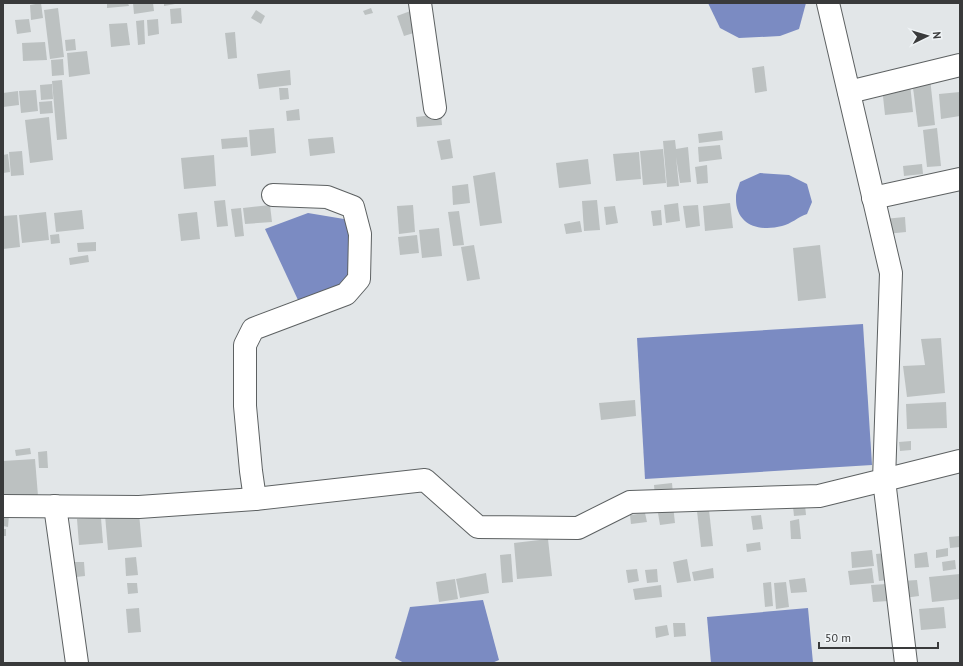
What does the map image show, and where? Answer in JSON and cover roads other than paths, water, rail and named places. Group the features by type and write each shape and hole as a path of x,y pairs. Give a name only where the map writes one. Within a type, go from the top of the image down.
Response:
{"street":[{"path":"420,3 435,108"},
{"path":"828,3 891,274 884,480 906,663"},
{"path":"849,92 960,65"},
{"path":"873,198 960,179"},
{"path":"255,499 245,406 245,345 254,328 346,294 359,279 360,234 353,207 327,197 273,195"},
{"path":"3,506 139,507 255,499 425,480 478,527 578,528 630,502 819,496 960,461"},
{"path":"55,506 77,663"}],"water":[{"path":"708,3 806,3 799,29 780,36 739,38 720,28"},
{"path":"760,173 789,175 807,184 812,202 807,214 785,225 773,228 757,227 744,220 737,207 736,195 740,182"},
{"path":"308,213 350,220 351,282 298,300 265,229"},
{"path":"863,324 872,465 645,479 637,338"},
{"path":"483,600 499,660 492,663 404,663 395,658 410,607"},
{"path":"808,608 813,663 711,663 707,617"}]}
